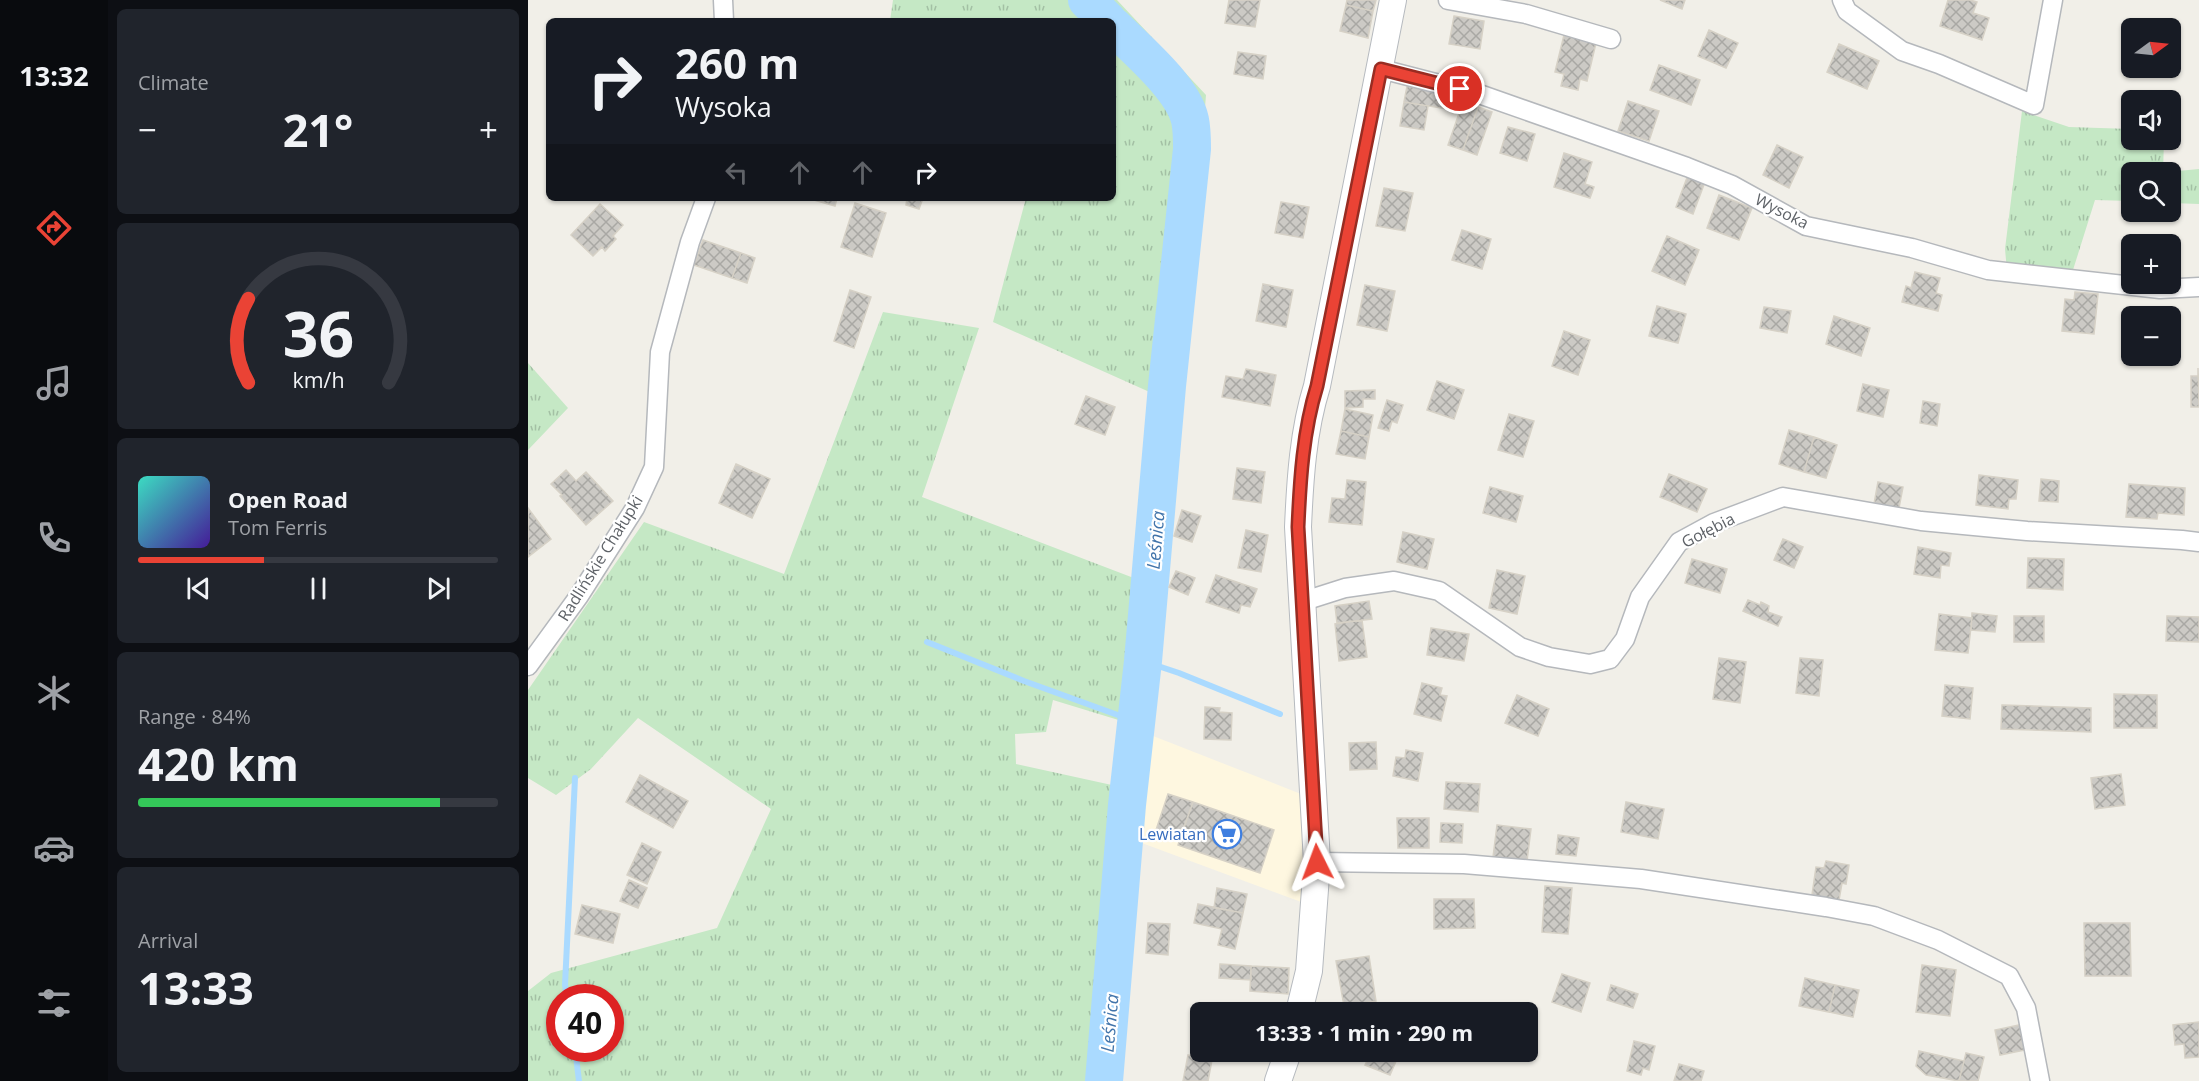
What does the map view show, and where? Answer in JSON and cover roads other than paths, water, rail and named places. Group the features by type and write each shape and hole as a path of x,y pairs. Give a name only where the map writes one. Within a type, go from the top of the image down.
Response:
{"street":[{"path":"723,0 724,18"},
{"path":"1301,1002 1309,971 1317,862 1301,602 1299,490 1311,405 1317,386 1393,0"},
{"path":"1448,0 1526,14 1611,39"},
{"path":"1842,0 1848,11 1902,51 1939,64 2034,105 2052,0"},
{"name":"Wysoka","path":"1381,69 1482,95 1687,167 1732,185 1806,226 1912,248 1988,270 2160,289 2199,287"},
{"name":"Radlińskie Chałupki","path":"528,666 579,596 635,508 654,467 660,352 690,242 705,201"},
{"name":"Gołębia","path":"1301,602 1345,588 1394,581 1439,591 1520,647 1549,657 1590,664 1610,659 1625,639 1640,597 1679,542 1714,523 1783,497 1921,521 2027,531 2199,542"},
{"path":"1317,862 1464,864 1641,879 1874,916 1938,940 2009,976 2026,1008 2040,1081"},
{"path":"1278,1081 1285,1062"}],"waterway":[{"name":"Leśnica","path":"1087,0 1105,18"},
{"name":"Leśnica","path":"1104,1081 1127,805 1192,149 1190,120 1178,95 1158,70 1116,29"},
{"path":"927,642 1024,681 1137,722"},
{"path":"1143,661 1280,714"},
{"path":"565,984 575,778"},
{"path":"577,1062 579,1081"}],"place":[{"name":"Lewiatan","path":"1227,834"}]}
